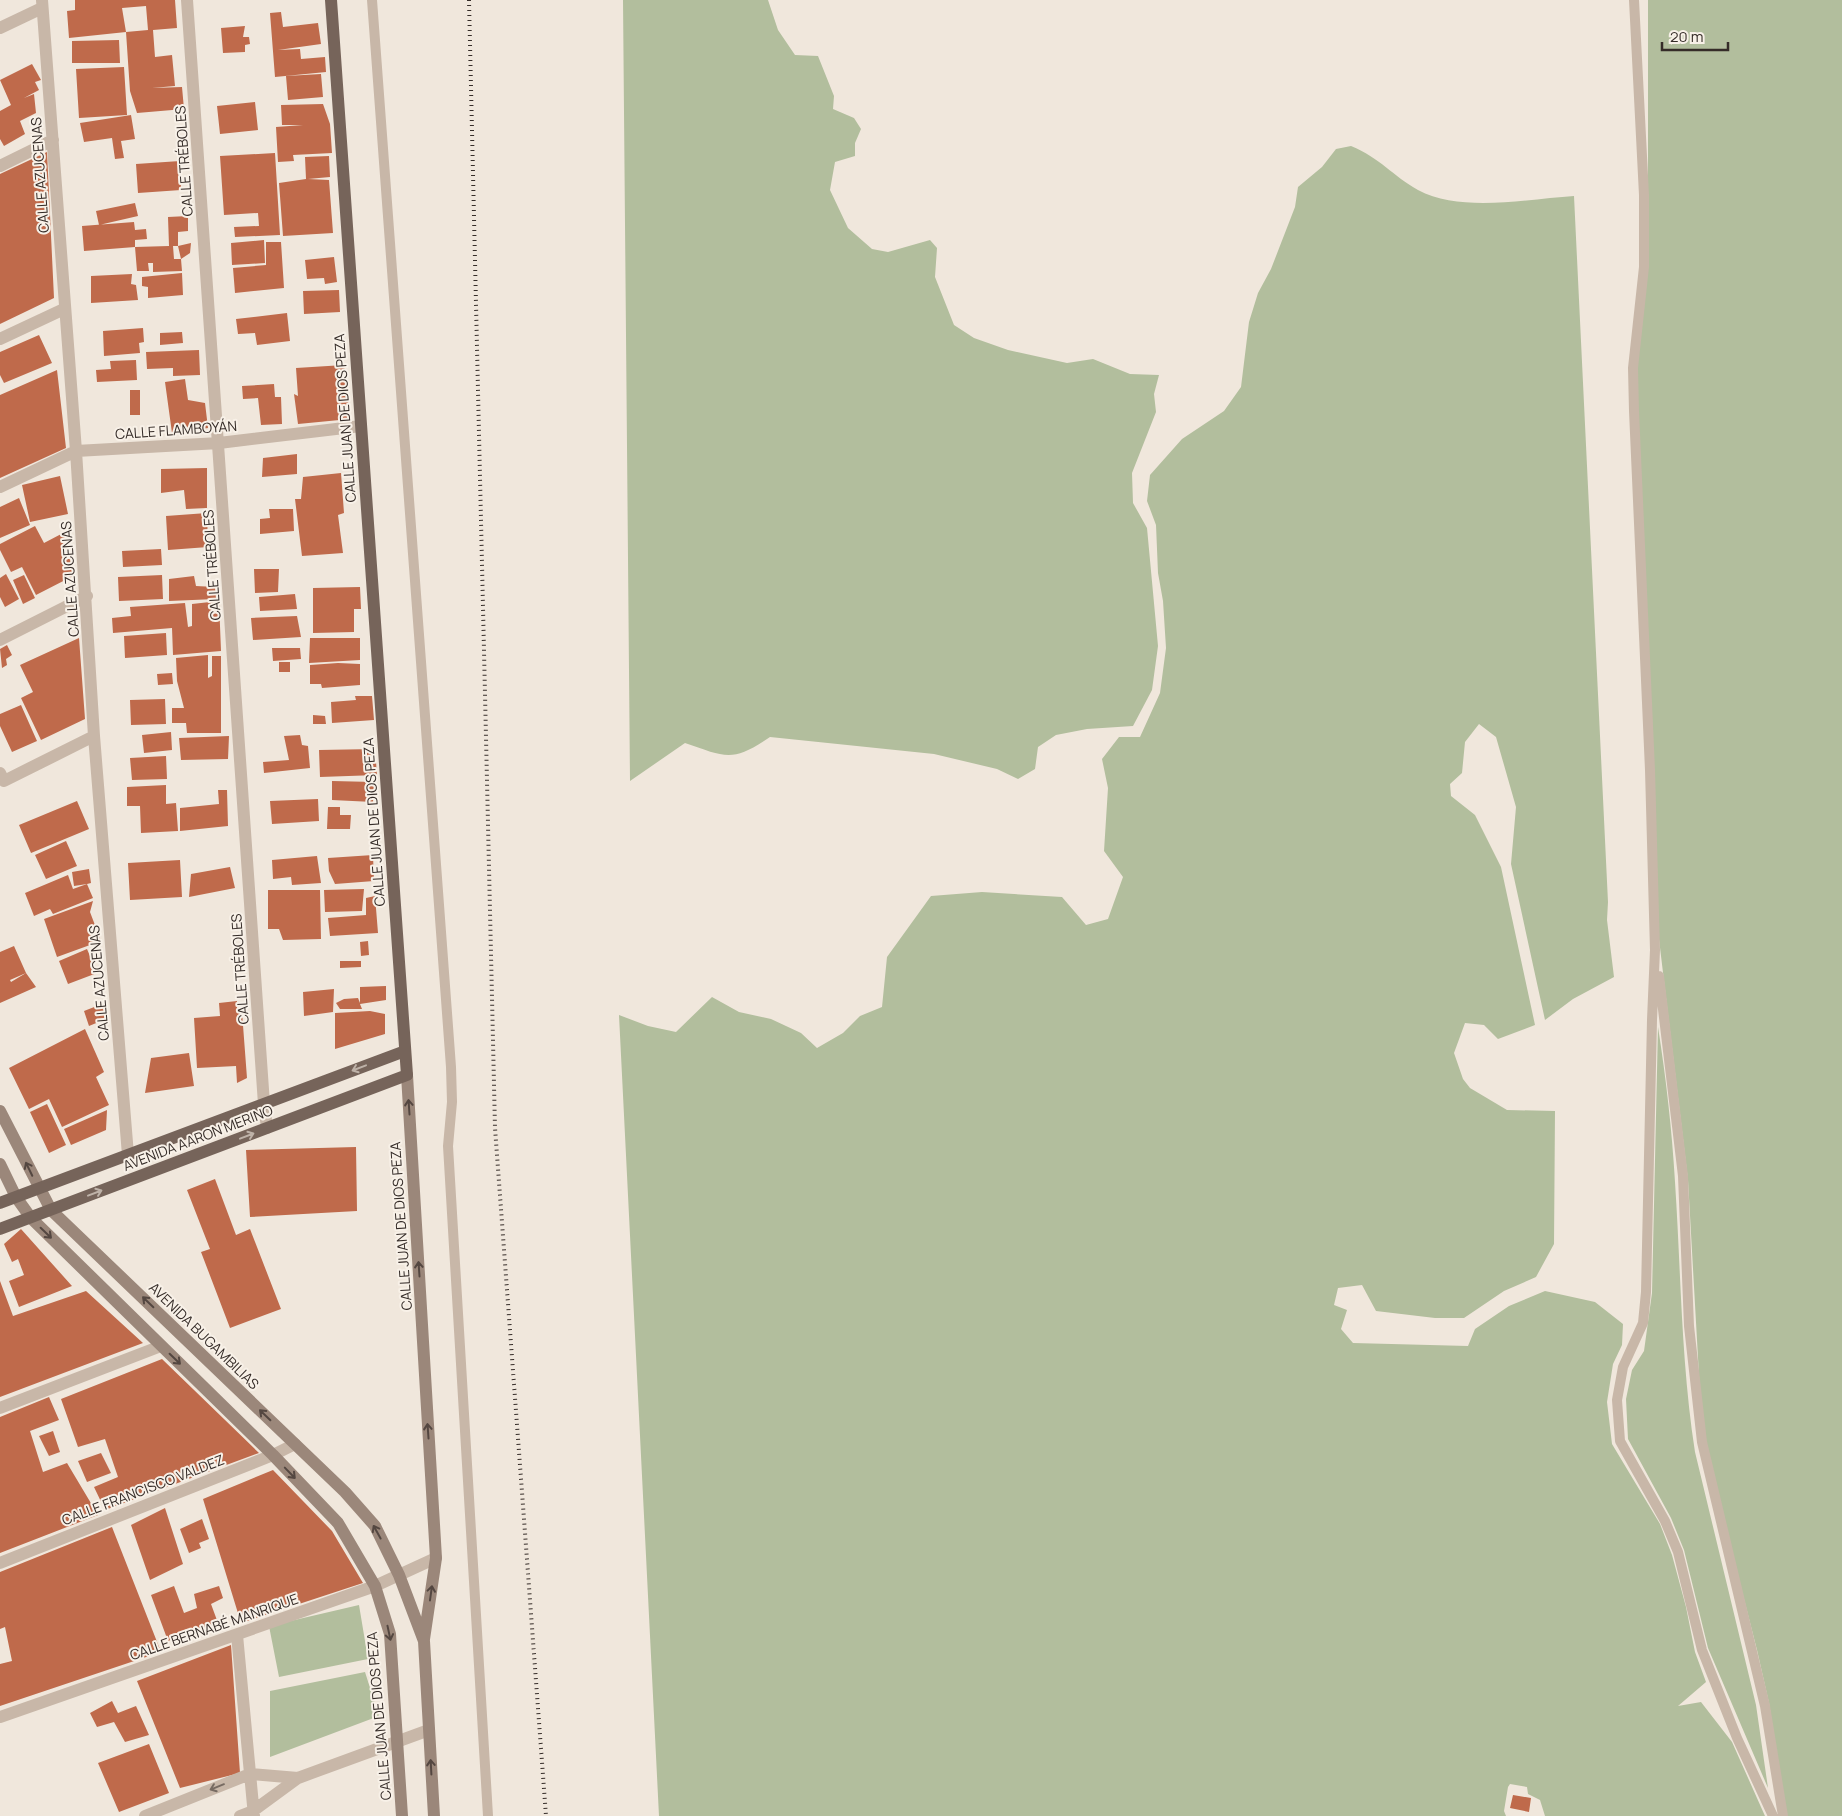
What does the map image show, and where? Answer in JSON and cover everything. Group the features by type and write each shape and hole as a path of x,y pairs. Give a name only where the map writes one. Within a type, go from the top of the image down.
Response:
{"main road":[{"name":"CALLE JUAN DE DIOS PEZA","path":"331,0 407,1075 436,1558 424,1641 434,1816"},
{"name":"AVENIDA AARON MERINO","path":"0,1203 405,1051"},
{"name":"AVENIDA AARON MERINO","path":"0,1229 407,1075"},
{"name":"AVENIDA BUGAMBILIAS","path":"0,1111 38,1189 51,1210 345,1492 375,1526 400,1575"},
{"path":"0,1164 16,1197 30,1218 273,1455 338,1523 375,1586"},
{"name":"CALLE JUAN DE DIOS PEZA","path":"400,1575 424,1641"},
{"name":"CALLE JUAN DE DIOS PEZA","path":"375,1586 390,1634 402,1816"}],"street":[{"name":"CALLE TRÉBOLES","path":"187,0 267,1128"},
{"path":"0,28 42,4"},
{"name":"CALLE AZUCENAS","path":"42,4 87,596 94,736 128,1155"},
{"path":"0,166 53,140"},
{"path":"0,339 64,309"},
{"name":"CALLE FLAMBOYÁN","path":"0,487 76,451 219,443 361,426"},
{"path":"0,640 87,596"},
{"path":"0,773 4,781 94,736"},
{"path":"0,1408 162,1346"},
{"name":"CALLE FRANCISCO VALDEZ","path":"0,1563 273,1455 296,1444"},
{"name":"CALLE BERNABÉ MANRIQUE","path":"0,1717 375,1586 436,1558"},
{"path":"237,1635 254,1813"},
{"path":"240,1816 254,1813 298,1778 429,1730"},
{"path":"145,1816 250,1774 298,1778"}],"lane":[{"path":"372,0 452,1067 452,1102 448,1146 488,1816"},
{"path":"1634,0 1644,195 1644,266 1633,368 1650,760 1655,950 1646,1292 1643,1323 1622,1367 1617,1400 1620,1442 1665,1521 1680,1561 1702,1650 1737,1738 1773,1816"},
{"path":"1655,950 1683,1176 1689,1326 1702,1442 1765,1706 1783,1816"}],"green space":[{"path":"623,0 768,0 778,30 795,55 818,56 834,96 833,109 854,118 861,129 855,143 855,156 835,162 830,190 848,228 872,249 888,252 930,240 937,248 935,277 954,325 974,338 1008,350 1067,363 1093,359 1130,374 1159,375 1154,394 1156,412 1132,473 1133,503 1147,528 1158,646 1152,690 1133,726 1087,729 1056,735 1038,747 1035,769 1018,779 997,769 934,754 770,737 746,751 729,755 710,752 685,743 630,781"},
{"path":"1648,0 1842,0 1842,1816 1786,1816 1769,1703 1706,1450 1701,1411 1688,1180 1658,931 1635,387 1648,234"},
{"path":"1351,146 1370,156 1418,190 1435,197 1454,201 1494,203 1574,196 1608,902 1607,920 1614,977 1573,999 1545,1020 1511,864 1516,807 1496,737 1479,724 1465,742 1462,773 1450,784 1451,796 1475,815 1501,867 1535,1025 1498,1039 1484,1025 1465,1023 1454,1053 1463,1079 1470,1088 1507,1110 1555,1111 1554,1244 1536,1277 1504,1291 1464,1318 1435,1318 1376,1311 1362,1285 1338,1288 1334,1305 1347,1310 1341,1329 1353,1343 1468,1346 1475,1329 1509,1306 1545,1291 1595,1302 1623,1324 1622,1345 1613,1364 1607,1402 1612,1444 1660,1524 1672,1555 1686,1607 1695,1652 1706,1682 1678,1706 1701,1702 1732,1742 1765,1816 1545,1816 1540,1800 1528,1794 1527,1787 1510,1784 1504,1811 1506,1816 659,1816 619,1015 648,1026 676,1032 712,997 739,1012 771,1019 801,1033 817,1048 843,1033 860,1016 882,1007 887,957 931,896 982,892 1062,897 1086,925 1108,919 1123,877 1104,851 1108,788 1102,759 1119,737 1140,737 1160,693 1166,648 1163,601 1158,573 1156,525 1147,501 1150,475 1182,439 1224,411 1241,387 1249,322 1258,293 1271,269 1295,207 1298,187 1322,167 1336,149"},
{"path":"1658,1027 1672,1143 1684,1351 1690,1418 1695,1452 1756,1705 1768,1788 1708,1648 1684,1550 1671,1518 1628,1439 1626,1399 1632,1370 1644,1351 1652,1293"},
{"path":"359,1605 368,1659 279,1677 269,1626"},
{"path":"365,1672 379,1716 270,1757 270,1691"}],"building":[{"path":"75,0 175,0 177,28 153,30 155,57 172,55 175,86 152,88 182,87 184,109 137,113 130,91 126,32 69,38 67,11 75,10","holes":["146,6 148,30 126,32 122,8"]},
{"path":"281,12 283,27 318,23 321,44 278,50 300,49 301,59 325,57 326,72 275,77 270,13"},
{"path":"245,26 243,37 249,37 250,44 245,45 245,52 223,53 221,28"},
{"path":"119,40 120,63 72,63 72,41"},
{"path":"32,64 41,80 35,82 39,90 24,98 34,94 36,113 20,121 25,134 4,146 0,139 0,111 11,105 0,80"},
{"path":"124,67 127,115 79,118 76,69"},
{"path":"321,74 323,97 288,100 286,76"},
{"path":"255,102 258,130 220,134 217,106"},
{"path":"323,104 330,124 332,153 293,155 294,161 278,162 276,127 303,125 282,125 281,105"},
{"path":"131,115 135,139 121,141 124,158 115,159 112,138 84,142 80,123"},
{"path":"47,152 54,298 0,324 0,174"},
{"path":"275,153 280,235 235,237 234,227 259,226 258,213 224,215 220,156"},
{"path":"329,156 330,177 308,179 329,180 333,233 283,236 279,183 306,179 305,157"},
{"path":"180,161 181,190 138,193 136,164"},
{"path":"135,203 138,216 99,225 96,211"},
{"path":"188,216 188,231 178,232 178,246 173,246 174,259 181,259 182,271 153,272 153,263 148,263 149,271 137,271 135,247 169,246 168,217"},
{"path":"134,222 135,230 146,229 147,239 135,240 135,247 84,251 82,226"},
{"path":"264,240 265,263 232,265 231,243"},
{"path":"266,242 281,242 284,288 235,293 233,268 266,265"},
{"path":"191,243 190,253 181,259 178,246"},
{"path":"334,257 337,282 325,284 324,278 307,279 305,260"},
{"path":"182,273 183,295 148,298 148,287 142,286 142,277"},
{"path":"132,274 131,284 136,285 138,300 91,303 91,276"},
{"path":"339,290 340,312 304,314 303,291"},
{"path":"287,313 290,341 257,345 255,333 238,334 236,319"},
{"path":"143,328 144,342 139,343 140,353 104,356 103,331"},
{"path":"182,332 183,343 160,345 160,333"},
{"path":"39,335 52,363 4,383 0,375 0,352"},
{"path":"199,350 200,375 173,376 173,368 147,369 146,352"},
{"path":"136,360 137,380 97,382 96,370 111,369 110,361"},
{"path":"344,365 350,419 298,424 294,394 298,396 296,368"},
{"path":"57,370 66,448 0,478 0,395"},
{"path":"185,379 188,400 205,403 208,428 172,433 165,382"},
{"path":"274,384 275,397 281,397 282,424 261,425 258,398 243,399 242,386"},
{"path":"130,390 140,390 140,415 130,415"},
{"path":"297,454 297,474 262,477 263,458"},
{"path":"207,468 207,508 186,509 184,490 161,493 161,469"},
{"path":"341,473 344,513 338,515 343,553 302,556 295,499 301,499 303,477"},
{"path":"60,476 68,514 30,522 22,485"},
{"path":"19,498 30,525 0,538 0,507"},
{"path":"269,509 293,509 294,531 260,534 260,519 270,518"},
{"path":"207,513 208,547 168,550 166,516"},
{"path":"35,526 44,543 65,532 73,576 36,595 22,567 11,572 0,550 0,544"},
{"path":"161,549 162,565 123,567 122,551"},
{"path":"254,569 279,569 278,592 255,593"},
{"path":"6,574 19,599 5,607 0,597 0,578"},
{"path":"24,575 35,598 23,604 13,580"},
{"path":"162,575 163,599 119,601 118,577"},
{"path":"194,576 196,586 215,587 216,599 169,601 169,579"},
{"path":"360,587 361,609 354,609 354,632 313,633 313,588"},
{"path":"295,594 297,609 260,611 259,597"},
{"path":"219,601 221,651 173,655 172,628 113,633 112,618 131,616 130,607 185,603 188,627 192,626 192,604"},
{"path":"297,616 301,637 253,640 251,618"},
{"path":"166,633 167,655 125,658 124,636"},
{"path":"79,638 85,719 41,740 21,698 33,692 20,665"},
{"path":"310,638 360,638 360,660 309,663"},
{"path":"7,645 12,655 6,659 7,665 2,668 0,649"},
{"path":"272,648 300,648 301,659 273,661"},
{"path":"208,655 208,678 212,676 212,656 221,656 221,733 187,733 186,723 172,723 172,708 184,708 177,681 176,658"},
{"path":"279,662 290,662 290,672 279,672"},
{"path":"360,664 360,685 322,688 321,684 310,684 310,665"},
{"path":"172,673 173,684 158,685 157,674"},
{"path":"355,696 372,696 374,720 332,723 331,702 356,700"},
{"path":"165,699 166,724 131,725 130,700"},
{"path":"21,705 37,741 12,752 0,726 0,714"},
{"path":"313,715 325,716 326,724 313,724"},
{"path":"171,732 172,750 144,753 142,735"},
{"path":"300,735 302,745 308,746 310,768 264,773 263,762 289,760 284,736"},
{"path":"229,736 228,759 181,760 179,738"},
{"path":"375,749 377,775 320,777 319,750"},
{"path":"166,756 167,779 132,780 130,758"},
{"path":"332,781 374,782 373,802 332,800"},
{"path":"166,785 166,804 176,803 178,831 141,833 140,806 127,806 127,787"},
{"path":"218,790 227,790 228,826 180,831 180,808 219,804"},
{"path":"318,799 319,821 272,824 270,801"},
{"path":"77,801 89,829 31,853 19,825"},
{"path":"328,807 340,807 340,815 351,815 350,829 327,829"},
{"path":"66,841 77,866 46,879 35,855"},
{"path":"373,855 374,881 335,884 329,871 328,858"},
{"path":"317,856 321,883 292,885 291,877 273,879 272,860"},
{"path":"180,860 182,897 130,900 128,863"},
{"path":"230,867 235,888 189,897 191,874"},
{"path":"89,869 91,883 74,886 72,872"},
{"path":"68,875 73,889 87,884 93,898 53,914 50,909 34,916 25,893"},
{"path":"364,889 362,911 325,912 324,890"},
{"path":"268,890 320,890 321,939 283,940 279,929 268,929"},
{"path":"375,896 378,933 330,936 328,918 366,915 366,898"},
{"path":"93,901 90,912 101,941 57,957 44,919"},
{"path":"368,941 369,955 361,956 360,942"},
{"path":"14,946 26,973 36,987 0,1003 0,952","holes":["26,973 11,982 10,980"]},
{"path":"87,949 97,973 68,984 59,961"},
{"path":"340,961 361,961 361,967 340,968"},
{"path":"386,986 386,1000 360,1004 362,1009 340,1009 336,1003 344,999 358,998 360,1003 360,987"},
{"path":"334,989 333,1012 304,1016 303,992"},
{"path":"237,1001 237,1013 242,1012 247,1078 237,1083 236,1066 197,1068 194,1018 220,1016 219,1003"},
{"path":"102,1004 106,1019 89,1026 84,1011"},
{"path":"370,1011 385,1014 385,1034 335,1049 335,1013"},
{"path":"85,1029 104,1072 96,1077 109,1105 62,1127 49,1099 29,1109 9,1068"},
{"path":"189,1053 194,1086 145,1093 151,1058"},
{"path":"47,1104 66,1145 49,1153 30,1112"},
{"path":"107,1110 106,1130 71,1145 64,1129"},
{"path":"356,1147 357,1211 250,1217 246,1150"},
{"path":"215,1179 236,1235 250,1229 281,1309 230,1328 201,1252 210,1249 187,1190"},
{"path":"21,1229 72,1286 19,1307 9,1281 24,1275 18,1259 12,1262 4,1244"},
{"path":"0,1281 13,1316 86,1291 143,1343 0,1397"},
{"path":"162,1359 259,1453 105,1510 94,1487 118,1477 105,1439 78,1447 61,1399"},
{"path":"49,1397 59,1420 30,1431 43,1472 67,1463 98,1515 0,1553 0,1417"},
{"path":"53,1431 60,1452 49,1456 39,1436"},
{"path":"101,1453 111,1473 87,1482 78,1461"},
{"path":"273,1470 332,1531 363,1583 241,1623 203,1499"},
{"path":"165,1508 183,1564 150,1580 131,1525"},
{"path":"202,1519 209,1539 199,1543 201,1548 189,1553 180,1529"},
{"path":"112,1527 161,1652 0,1706 0,1664 12,1661 5,1627 0,1629 0,1572"},
{"path":"174,1586 184,1613 197,1608 194,1594 219,1586 223,1598 211,1604 218,1623 168,1641 151,1595"},
{"path":"231,1645 240,1773 180,1788 137,1681"},
{"path":"112,1701 118,1713 136,1706 149,1735 125,1742 114,1722 97,1727 90,1713"},
{"path":"149,1744 169,1793 119,1812 98,1763"},
{"path":"1513,1795 1531,1798 1529,1812 1510,1808"}],"railway":[{"path":"469,0 495,1128 546,1816"}]}
